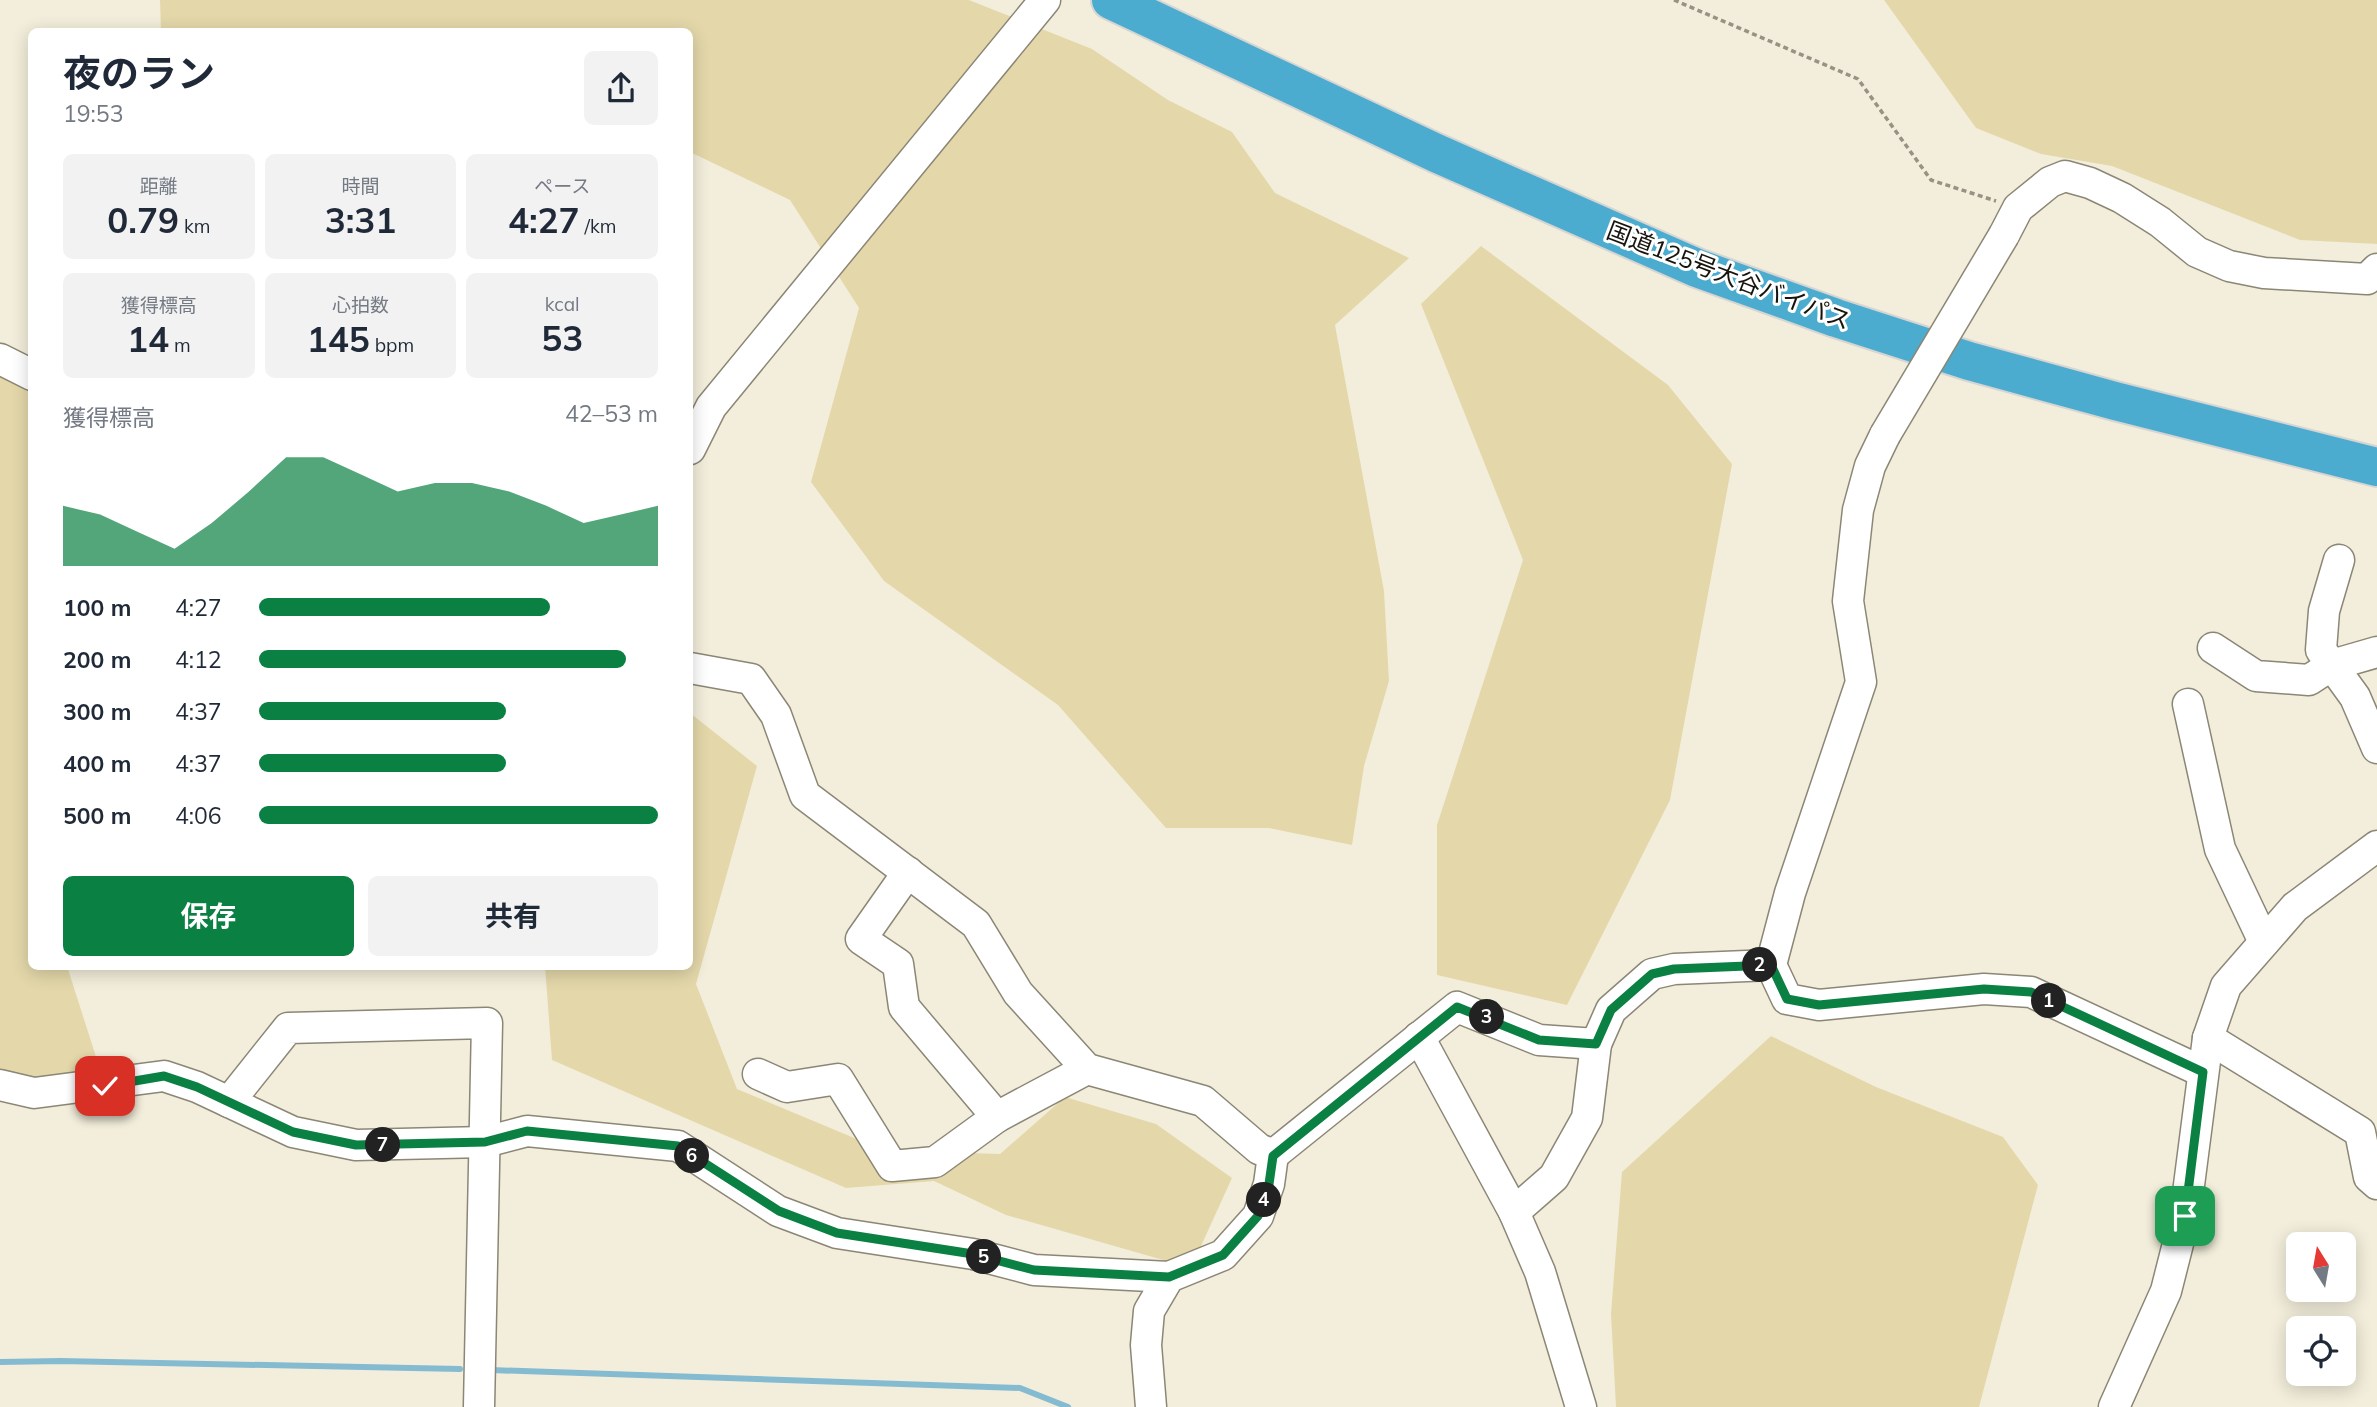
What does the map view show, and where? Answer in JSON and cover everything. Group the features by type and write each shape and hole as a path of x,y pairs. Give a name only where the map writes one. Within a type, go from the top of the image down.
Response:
{"highway":[{"name":"国道125号大谷バイパス","path":"1111,0 1436,153 1697,268 1836,318 1969,360 2115,401 2377,467"}],"street":[{"path":"693,438 711,407 1045,0"},
{"path":"2203,1072 2031,992 1984,989 1819,1005 1787,999 1771,965 1790,893 1861,682 1849,601 1858,510 1870,466 1885,435 2018,208 2050,182 2065,176 2090,183 2122,198 2160,222 2197,252 2229,266 2264,274 2367,279 2377,269"},
{"path":"0,359 28,373"},
{"path":"2339,560 2324,611 2320,650 2356,697 2377,748"},
{"path":"2213,648 2256,676 2309,680 2332,665 2377,652"},
{"path":"693,669 751,679 776,715 805,794 976,924 1018,993 1087,1069 1203,1101 1259,1149 1273,1156"},
{"path":"2188,704 2220,849 2264,942"},
{"path":"2114,1407 2166,1290 2185,1216 2208,1038 2226,986 2295,907 2377,846"},
{"path":"908,872 861,939 898,964 904,1007 997,1117"},
{"path":"1514,1212 1554,1177 1587,1118 1596,1044 1611,1010 1652,974 1674,969 1771,965"},
{"path":"0,1085 34,1093 105,1086 164,1076 197,1087 293,1132 356,1145 485,1142 527,1131 678,1146 779,1211 837,1233 973,1254 1034,1270 1169,1277 1223,1255 1258,1216 1269,1184 1273,1156 1457,1007 1539,1040 1596,1044"},
{"path":"229,1102 288,1028 487,1023 479,1407"},
{"path":"1419,1037 1514,1212 1540,1272 1581,1407"},
{"path":"2208,1038 2360,1132 2369,1177 2377,1184"},
{"path":"758,1074 787,1087 838,1079 892,1166 935,1162 997,1117 1087,1069"},
{"path":"1151,1407 1146,1345 1149,1311 1169,1277"}],"path":[{"path":"1674,0 1858,79 1931,180 2018,208"}],"shaded area":[{"path":"160,0 969,0 1092,49 1168,100 1232,132 1275,193 1409,258 1335,325 1384,591 1389,681 1364,766 1352,845 1269,828 1166,828 1058,705 884,581 811,482 859,308 790,200 693,153 693,28 161,28"},
{"path":"1884,0 2377,0 2377,244 2300,240 2112,166 2041,154 1976,128"},
{"path":"1481,246 1668,385 1732,464 1670,800 1567,1005 1437,975 1437,825 1523,560 1421,304"},
{"path":"0,359 28,373 28,970 68,970 105,1085 0,1085"},
{"path":"693,715 757,766 696,984 737,1089 883,1150 1000,1154 1065,1097 1156,1124 1232,1178 1191,1268 1006,1215 934,1181 846,1188 552,1060 545,970 693,970"},
{"path":"1771,1036 1876,1087 2003,1137 2038,1185 1979,1407 1616,1407 1611,1314 1622,1172"}],"waterway":[{"path":"0,1362 460,1369"},
{"path":"491,1370 1020,1388 1068,1407"}],"route":[{"path":"105,1086 164,1076 197,1087 293,1132 356,1145 485,1142 527,1131 678,1146 779,1211 837,1233 973,1254 1034,1270 1169,1277 1223,1255 1258,1216 1269,1184 1273,1156 1457,1007 1495,1020 1539,1040 1596,1044 1611,1010 1652,974 1674,969 1771,965 1787,999 1819,1005 1984,989 2031,992 2203,1072 2185,1216"}]}
